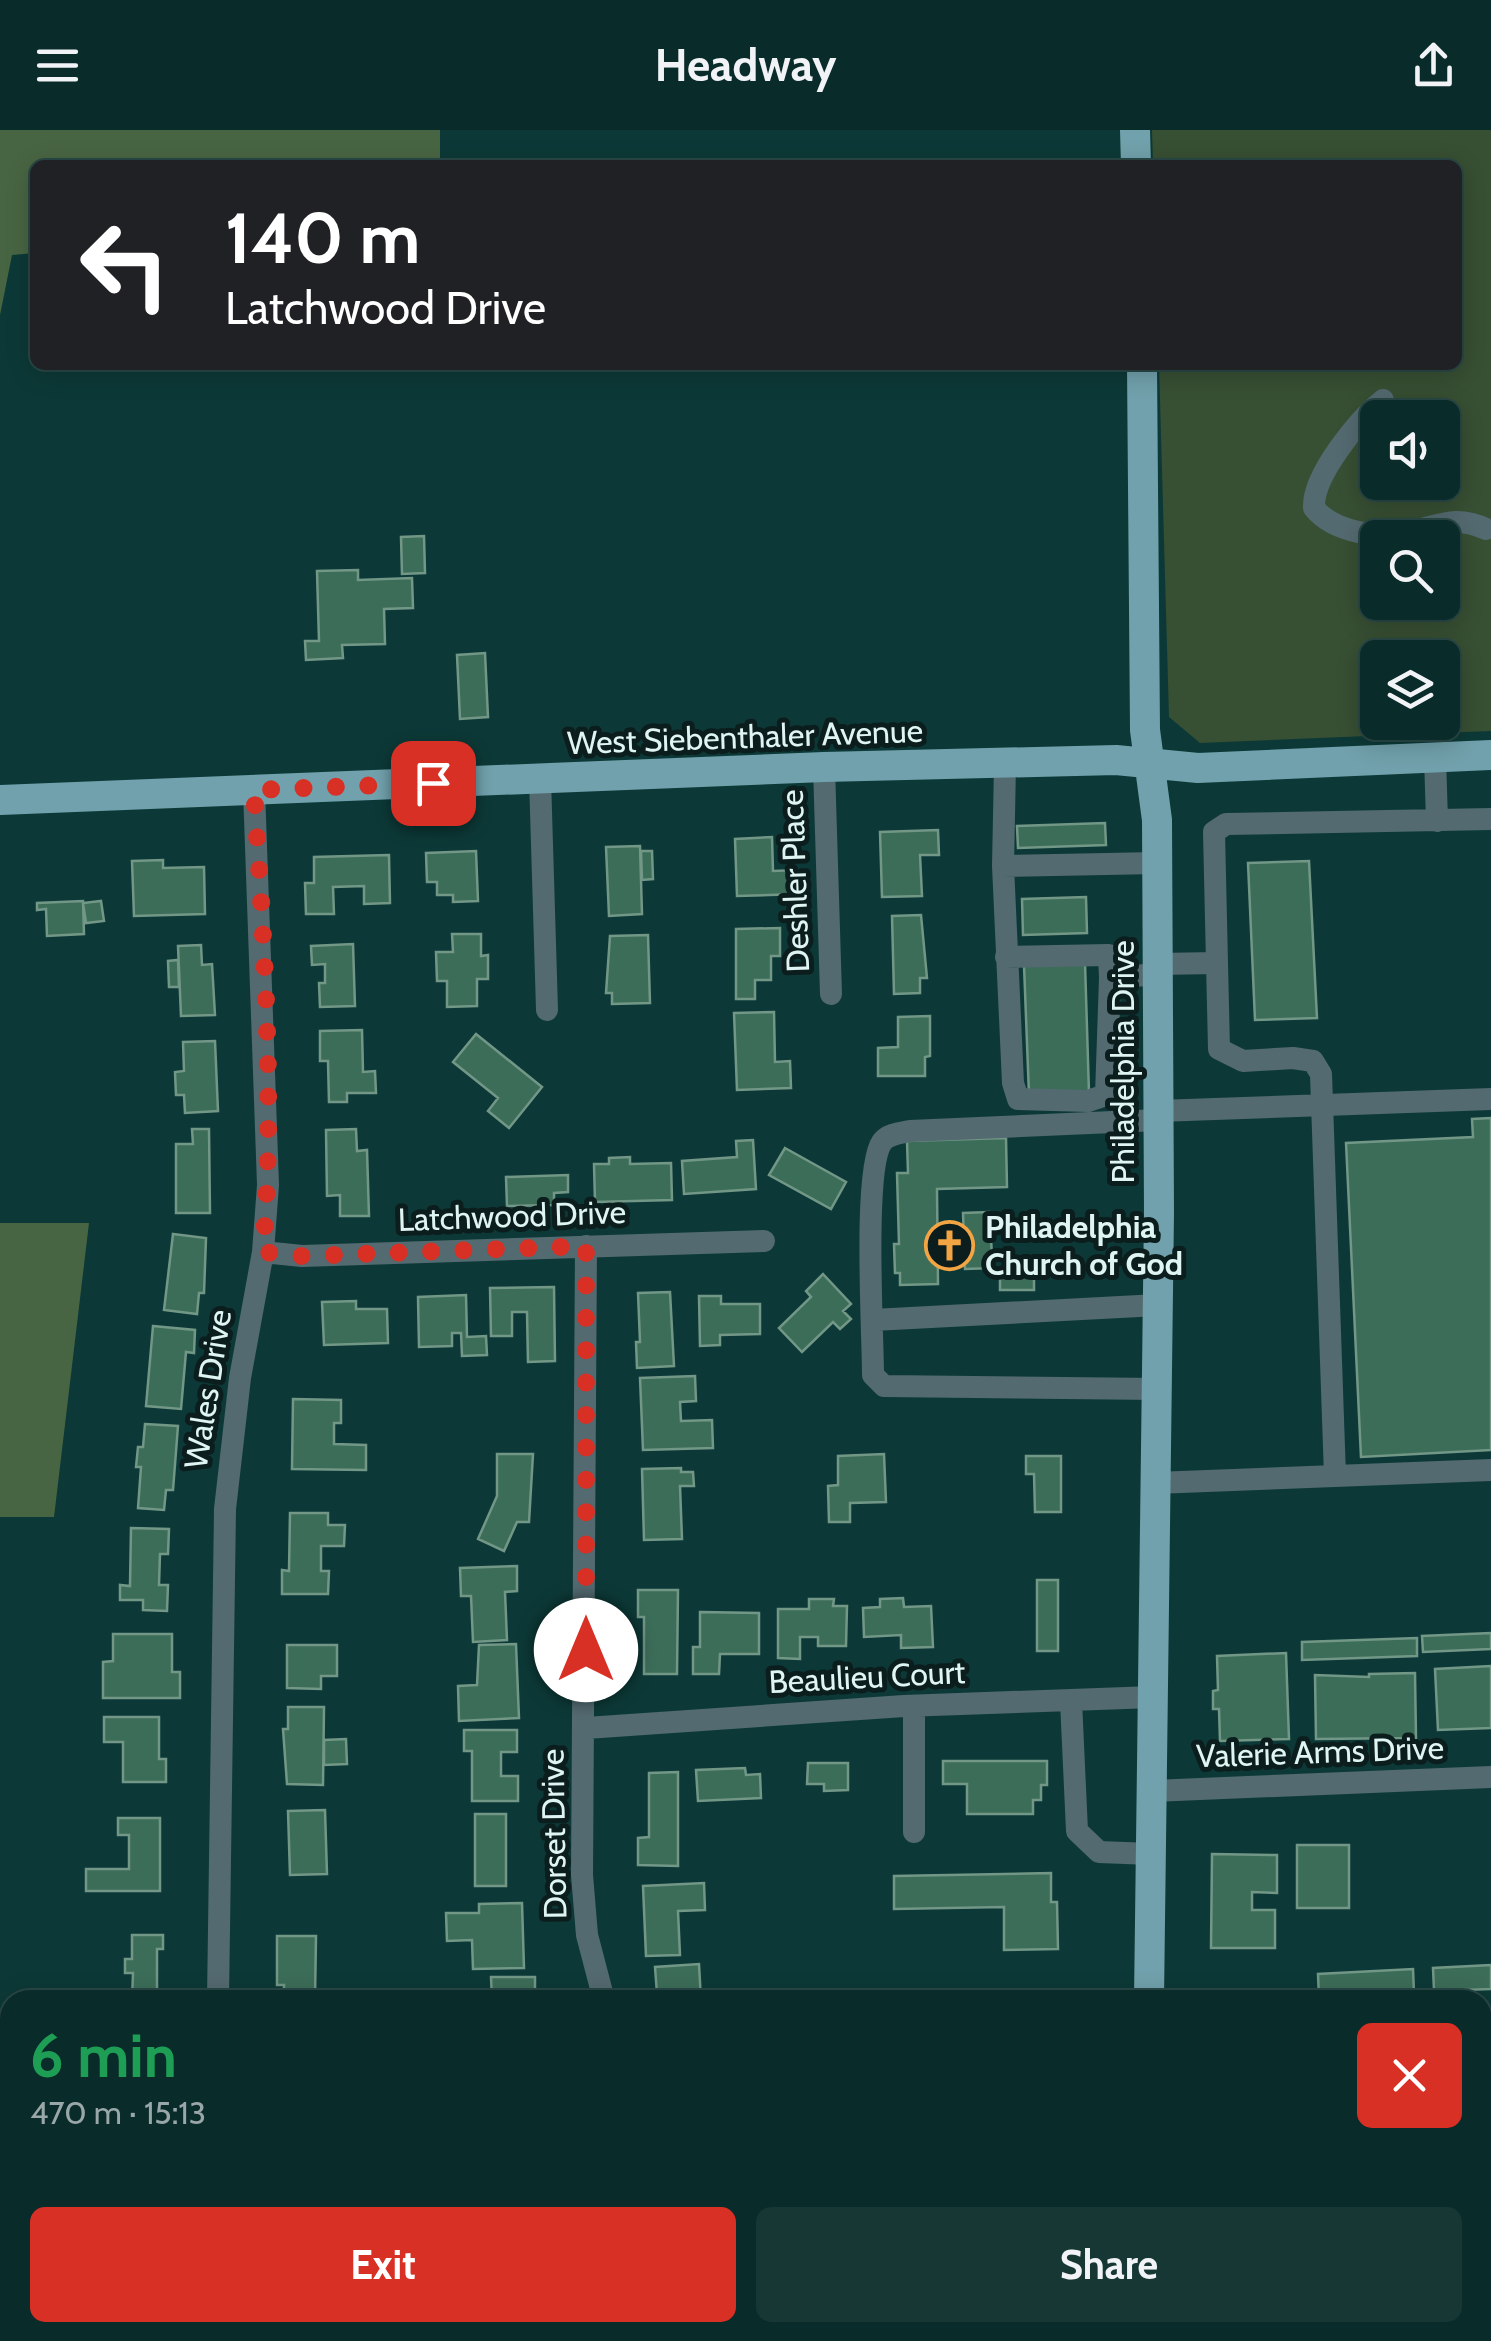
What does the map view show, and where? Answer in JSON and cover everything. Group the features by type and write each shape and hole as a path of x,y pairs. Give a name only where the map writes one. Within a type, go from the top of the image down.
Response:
{"main road":[{"path":"1134,130 1136,160"},
{"name":"Philadelphia Drive","path":"1142,370 1145,730 1157,863 1158,1305 1149,1990"},
{"name":"West Siebenthaler Avenue","path":"0,800 824,767 1149,762 1198,768 1491,755"}],"street":[{"path":"1360,418 1318,485 1314,508 1332,523 1375,534 1410,532 1458,519 1486,529"},
{"path":"1436,757 1437,821"},
{"path":"1005,765 1003,866 1006,957 1014,1093 1026,1102 1088,1101 1106,1095 1110,955 1006,957"},
{"name":"Deshler Place","path":"824,767 831,994"},
{"path":"540,778 547,1010"},
{"name":"Wales Drive","path":"218,1990 225,1509 240,1378 263,1252 268,1185 254,790"},
{"path":"1335,1476 1321,1074 1313,1061 1243,1061 1219,1049 1214,832 1226,824 1491,819"},
{"path":"1003,866 1157,863"},
{"path":"1110,978 1217,963"},
{"path":"1157,1389 884,1386 873,1375 872,1200 875,1159 882,1141 910,1131 1323,1105 1491,1099"},
{"name":"Latchwood Drive","path":"263,1252 302,1256 764,1241"},
{"name":"Dorset Drive","path":"586,1246 584,1915 602,1990"},
{"path":"873,1320 1158,1305"},
{"path":"1156,1484 1491,1470"},
{"name":"Beaulieu Court","path":"586,1728 914,1706 1153,1697"},
{"path":"1072,1701 1078,1830 1100,1852 1151,1854"},
{"path":"914,1706 914,1832"},
{"name":"Valerie Arms Drive","path":"1152,1791 1491,1777"}],"green space":[{"path":"0,130 440,130 440,160 30,160 30,253 12,255 0,315"},
{"path":"1152,130 1491,130 1491,731 1460,732 1460,640 1360,640 1360,736 1200,743 1169,717 1159,370 1462,370 1462,160 1153,160"},
{"path":"0,1223 89,1223 54,1517 0,1517"}],"building":[{"path":"424,536 425,573 402,574 401,537"},
{"path":"358,570 358,580 412,578 413,608 384,609 385,644 342,645 343,658 306,660 305,641 319,641 317,571"},
{"path":"485,653 488,717 460,719 457,655"},
{"path":"1105,823 1106,845 1018,848 1017,826"},
{"path":"938,830 939,855 920,855 922,896 882,897 880,832"},
{"path":"772,837 773,871 798,870 799,894 737,896 735,839"},
{"path":"640,846 642,914 609,916 606,847"},
{"path":"476,851 478,901 453,902 453,895 437,895 437,882 427,882 426,853"},
{"path":"641,851 652,851 653,879 642,880"},
{"path":"389,855 390,903 364,904 364,886 333,887 334,914 306,914 305,883 314,883 314,857"},
{"path":"163,860 163,868 204,867 205,914 134,916 132,861"},
{"path":"1309,861 1317,1018 1255,1020 1248,863"},
{"path":"1086,897 1087,933 1023,935 1022,899"},
{"path":"83,901 84,934 47,936 46,909 37,910 37,903"},
{"path":"101,901 104,921 86,923 83,903"},
{"path":"921,915 927,978 920,978 920,993 894,994 892,916"},
{"path":"780,928 780,956 771,956 771,980 755,980 755,999 736,999 736,929"},
{"path":"452,934 481,934 481,956 488,955 488,979 477,979 477,1006 447,1007 447,981 437,981 436,952 453,952"},
{"path":"648,935 650,1003 612,1004 612,993 606,993 610,936"},
{"path":"353,944 355,1006 320,1007 319,983 325,983 325,964 312,965 311,946"},
{"path":"201,945 202,965 212,964 215,1015 181,1016 178,946"},
{"path":"178,960 179,987 169,987 168,961"},
{"path":"1085,963 1089,1093 1029,1095 1024,965"},
{"path":"774,1012 775,1062 790,1061 791,1088 737,1090 734,1013"},
{"path":"930,1016 930,1056 925,1057 925,1076 878,1076 878,1048 898,1047 898,1017"},
{"path":"362,1030 363,1072 375,1071 376,1093 347,1093 347,1102 329,1102 328,1061 320,1061 320,1031"},
{"path":"476,1034 542,1087 509,1128 488,1111 498,1098 453,1062"},
{"path":"215,1041 218,1111 185,1113 184,1095 176,1095 175,1072 184,1071 183,1042"},
{"path":"1491,1118 1491,1450 1361,1457 1346,1143 1473,1137 1472,1119"},
{"path":"192,1129 209,1129 210,1213 176,1213 176,1144 193,1144"},
{"path":"356,1129 357,1151 367,1150 369,1216 340,1216 340,1195 327,1196 326,1130"},
{"path":"1006,1138 1007,1187 937,1189 938,1284 900,1285 900,1273 895,1273 894,1244 899,1244 897,1173 908,1173 907,1141"},
{"path":"753,1140 756,1189 684,1194 682,1161 737,1157 736,1141"},
{"path":"785,1148 846,1182 831,1209 769,1175"},
{"path":"630,1157 630,1164 671,1163 672,1200 595,1202 594,1164 609,1164 609,1158"},
{"path":"568,1175 568,1192 554,1193 554,1205 507,1206 506,1177"},
{"path":"989,1212 993,1268 965,1269 963,1213"},
{"path":"173,1234 206,1238 204,1293 199,1293 197,1314 164,1310"},
{"path":"1000,1269 1034,1270 1034,1290 1000,1290"},
{"path":"823,1274 851,1304 843,1311 851,1319 840,1329 833,1322 802,1352 779,1328 811,1297 806,1291"},
{"path":"554,1287 555,1361 528,1362 527,1312 512,1312 512,1336 491,1336 490,1288"},
{"path":"670,1292 674,1366 637,1368 638,1293"},
{"path":"466,1295 467,1337 486,1336 487,1355 462,1356 461,1333 452,1333 452,1346 419,1347 418,1297"},
{"path":"699,1296 721,1296 721,1304 760,1304 760,1334 720,1335 720,1345 700,1346"},
{"path":"356,1301 356,1309 387,1309 388,1343 324,1345 322,1302"},
{"path":"153,1326 195,1330 194,1353 186,1352 181,1409 146,1406"},
{"path":"695,1376 696,1401 680,1402 681,1421 712,1420 713,1448 643,1450 640,1378"},
{"path":"293,1399 341,1400 341,1423 334,1423 334,1444 366,1445 366,1470 292,1469"},
{"path":"145,1424 178,1426 173,1490 166,1490 164,1510 138,1508 141,1467 136,1467"},
{"path":"497,1454 533,1454 529,1522 517,1522 504,1551 478,1539 497,1496"},
{"path":"884,1454 886,1502 850,1503 850,1522 829,1522 828,1486 838,1485 838,1456"},
{"path":"1026,1456 1061,1456 1061,1512 1035,1512 1034,1474 1026,1474"},
{"path":"681,1468 681,1472 693,1472 694,1486 680,1486 682,1539 644,1540 642,1469"},
{"path":"290,1513 328,1513 328,1525 345,1525 344,1546 321,1546 321,1571 329,1571 328,1594 282,1594 282,1570 289,1571"},
{"path":"131,1528 169,1529 168,1554 160,1554 159,1585 168,1585 167,1611 143,1610 143,1600 120,1600 120,1585 130,1586"},
{"path":"517,1566 517,1591 505,1592 507,1640 473,1642 471,1596 461,1596 460,1568"},
{"path":"1037,1580 1058,1580 1058,1651 1037,1651"},
{"path":"638,1590 678,1590 677,1674 644,1674 644,1617 638,1617"},
{"path":"903,1598 904,1607 931,1606 933,1647 901,1648 901,1635 864,1637 863,1608 880,1607 880,1599"},
{"path":"809,1599 834,1599 833,1606 847,1606 846,1646 818,1646 818,1637 800,1637 800,1659 778,1658 778,1609 809,1609"},
{"path":"700,1612 759,1613 759,1654 720,1654 719,1674 693,1674 693,1647 700,1647"},
{"path":"1491,1633 1491,1649 1423,1652 1422,1636"},
{"path":"113,1634 172,1634 172,1672 180,1672 180,1698 103,1698 103,1662 113,1661"},
{"path":"1417,1638 1417,1656 1302,1660 1302,1642"},
{"path":"516,1644 519,1718 459,1721 458,1686 477,1685 479,1645"},
{"path":"287,1645 337,1645 337,1676 321,1676 321,1689 287,1688"},
{"path":"1286,1653 1289,1739 1220,1741 1219,1709 1213,1709 1213,1691 1218,1690 1217,1656"},
{"path":"1491,1666 1491,1728 1438,1730 1435,1669"},
{"path":"1415,1673 1416,1738 1316,1739 1315,1675 1369,1677"},
{"path":"288,1707 324,1707 323,1785 287,1784 283,1729 288,1729"},
{"path":"104,1717 159,1717 159,1759 166,1759 166,1782 123,1782 123,1742 104,1742"},
{"path":"464,1730 517,1730 517,1752 501,1752 501,1776 518,1776 518,1801 472,1801 472,1751 464,1751"},
{"path":"346,1739 347,1764 324,1765 324,1740"},
{"path":"943,1761 1047,1761 1047,1785 1041,1785 1041,1800 1033,1800 1033,1814 967,1814 967,1784 943,1784"},
{"path":"808,1763 848,1763 848,1790 824,1791 824,1784 807,1784"},
{"path":"745,1768 746,1775 760,1774 761,1798 698,1801 696,1770"},
{"path":"678,1772 678,1866 638,1865 638,1838 649,1837 649,1773"},
{"path":"325,1810 327,1874 290,1875 288,1811"},
{"path":"475,1814 506,1814 506,1886 475,1886"},
{"path":"118,1818 160,1818 160,1891 86,1891 86,1869 129,1869 129,1835 118,1835"},
{"path":"1297,1845 1349,1845 1349,1908 1297,1908"},
{"path":"1212,1854 1277,1855 1277,1893 1252,1892 1252,1910 1275,1910 1275,1948 1211,1948"},
{"path":"1051,1873 1051,1902 1057,1902 1058,1949 1004,1950 1004,1907 894,1909 894,1876"},
{"path":"704,1883 705,1910 678,1911 680,1955 646,1956 643,1886"},
{"path":"522,1903 524,1968 473,1969 472,1940 447,1941 446,1913 479,1913 479,1904"},
{"path":"132,1935 163,1935 163,1949 157,1949 157,1990 132,1990 133,1973 125,1973 125,1959 132,1959"},
{"path":"277,1936 316,1936 315,1990 284,1990 284,1985 277,1985"},
{"path":"699,1964 700,1990 657,1990 655,1967"},
{"path":"1491,1965 1491,1989 1434,1990 1433,1968"},
{"path":"1413,1969 1414,1990 1319,1990 1318,1974"},
{"path":"491,1977 535,1977 535,1990 492,1990"}],"place":[{"name":"Philadelphia Church of God","path":"950,1245"}],"route":[{"path":"433,783 254,790 268,1110 263,1252 302,1256 586,1246 586,1650"}]}
